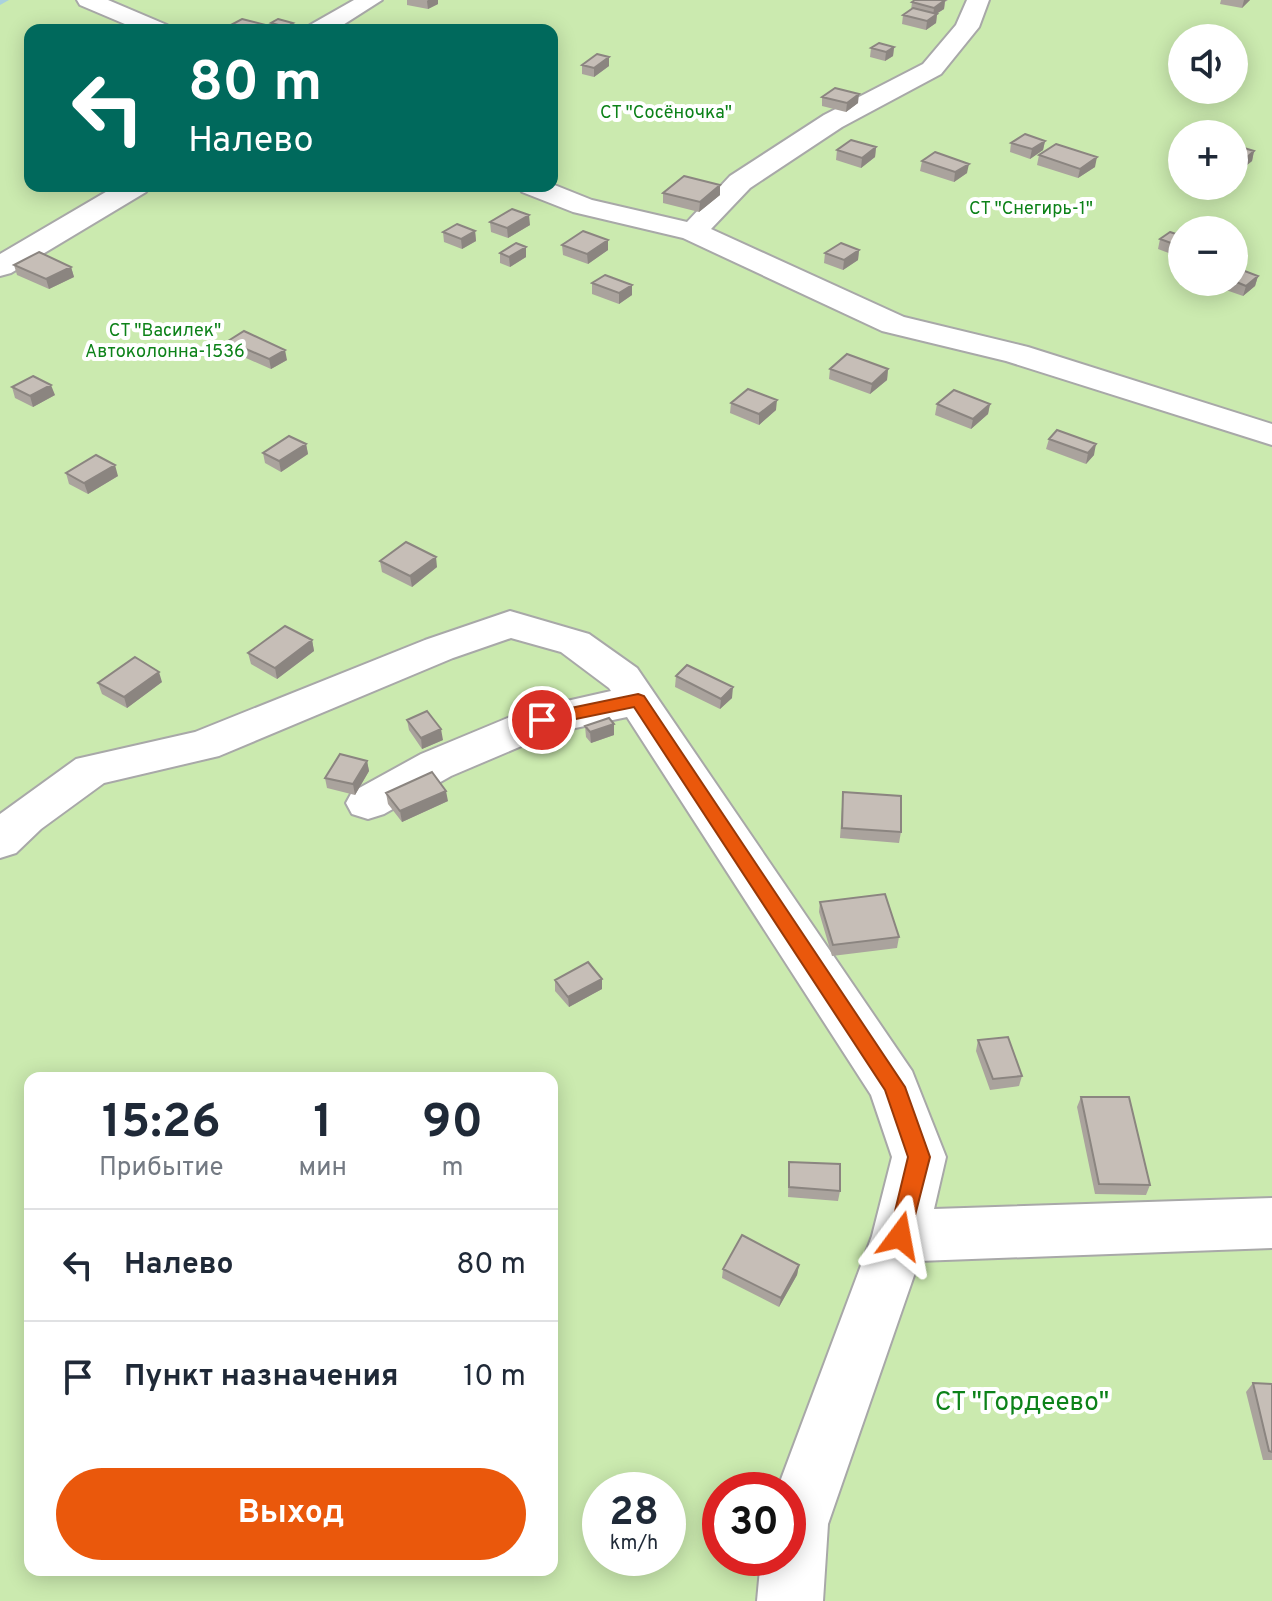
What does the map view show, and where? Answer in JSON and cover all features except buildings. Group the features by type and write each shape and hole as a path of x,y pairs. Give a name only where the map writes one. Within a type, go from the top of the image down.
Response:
{"street":[{"path":"88,0 145,24"},
{"path":"329,24 371,0"},
{"path":"693,232 740,182 833,121 932,69 967,27 978,0"},
{"path":"0,267 126,192"},
{"path":"547,192 583,206 693,232 893,324 1017,354 1272,435"},
{"path":"0,841 25,817 91,770 204,745 439,649 510,624 575,643 623,678 894,1087 919,1157 900,1236 796,1524 790,1601"},
{"path":"368,803 436,765 542,720 638,700"},
{"path":"900,1236 1272,1223"}],"green space":[{"path":"0,0 1272,0 1272,1601 0,1601"}],"waterway":[{"path":"0,2 5,0"}],"route":[{"path":"542,720 638,700 894,1087 919,1157 900,1236"}],"park label":[{"name":"СТ \"Сосёночка\"","path":"666,113"},
{"name":"СТ \"Снегирь-1\"","path":"1031,209"},
{"name":"СТ \"Василек\" Автоколонна-1536","path":"165,341"},
{"name":"СТ \"Гордеево\"","path":"1022,1403"}]}
